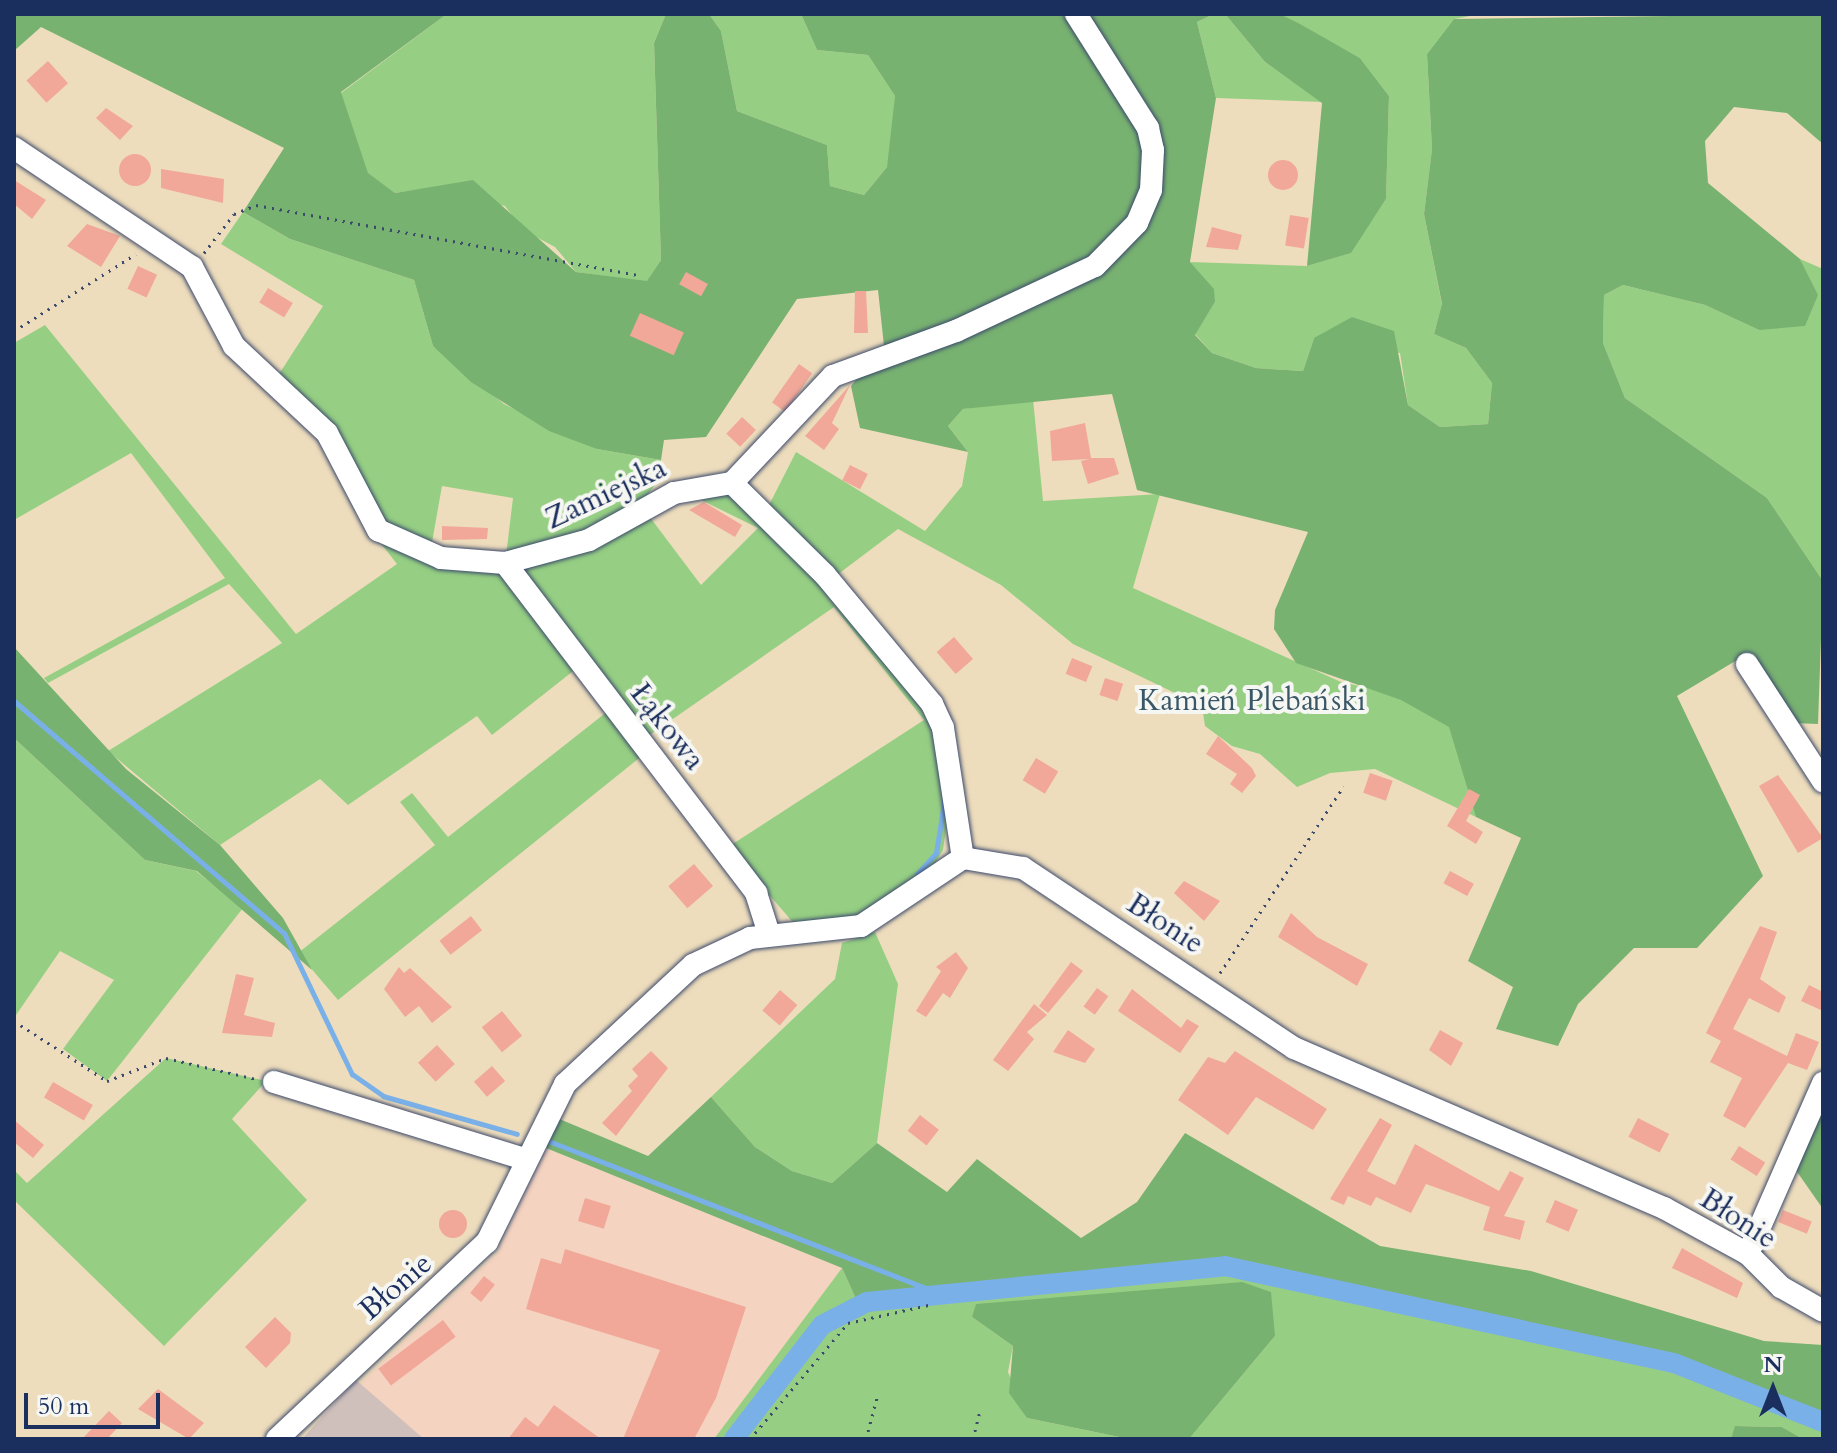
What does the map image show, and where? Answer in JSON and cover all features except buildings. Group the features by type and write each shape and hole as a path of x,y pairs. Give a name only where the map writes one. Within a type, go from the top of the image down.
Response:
{"street":[{"path":"963,858 943,728 932,704 825,575 732,483 833,376 956,331 1095,266 1137,223 1151,190 1148,128 1076,14"},
{"name":"Zamiejska","path":"14,148 192,267 234,346 327,433 378,530 441,558 505,563 589,540 674,493 732,483"},
{"name":"Łąkowa","path":"505,563 756,893 769,934"},
{"path":"1747,664 1823,781"},
{"name":"Błonie","path":"277,1439 466,1265 504,1213 553,1100 596,1049 711,952 769,934 861,926 963,858 1023,868 1302,1052 1664,1208 1748,1254 1781,1287 1823,1311"},
{"path":"274,1082 525,1159"},
{"path":"1748,1254 1823,1083"}],"path":[{"path":"192,267 234,214 256,205 641,276"},
{"path":"14,331 154,239"},
{"path":"1209,989 1344,786"},
{"path":"14,1021 107,1081 166,1058 274,1082"},
{"path":"750,1439 848,1323 933,1304"},
{"path":"866,1439 878,1394"},
{"path":"973,1439 980,1410"},
{"path":"1076,1439 1078,1432"}],"shaded area":[{"path":"546,1148 842,1268 714,1439 302,1439 497,1253"},
{"path":"356,1380 424,1439 302,1439"}],"green space":[{"path":"14,14 447,14 341,92 368,173 395,193 473,180 576,272 647,281 661,260 654,43 666,14 709,14 721,31 737,111 827,145 830,186 864,195 887,167 895,96 868,55 817,50 801,14 1214,14 1197,22 1216,98 1190,262 1214,289 1215,302 1195,335 1212,353 1256,368 1303,371 1314,338 1352,317 1394,331 1408,405 1440,427 1488,424 1492,383 1466,348 1434,334 1442,304 1424,214 1432,149 1427,54 1454,19 1823,14 1823,144 1787,113 1734,107 1705,141 1708,183 1800,259 1818,295 1805,326 1759,330 1705,305 1623,285 1604,295 1603,343 1625,398 1767,498 1823,581 1818,724 1793,723 1737,660 1677,696 1763,876 1697,948 1634,948 1578,1004 1558,1046 1496,1029 1513,987 1468,961 1521,838 1476,817 1449,727 1401,700 1296,663 1274,629 1275,610 1308,532 1137,490 1112,394 963,409 948,426 968,452 860,428 851,386 884,346 878,290 797,299 706,437 664,440 661,460 597,449 549,431 471,382 433,346 414,280 290,239 243,212 284,148 41,27 14,51"},
{"path":"447,14 666,14 654,43 661,260 647,282 576,272 555,247 523,230 505,206 422,189 395,193 367,173 341,93"},
{"path":"709,14 801,14 817,50 868,55 895,96 894,138 887,167 864,195 830,186 827,145 737,111 721,31"},
{"path":"1214,14 1225,14 1265,62 1322,102 1216,98 1197,22"},
{"path":"1225,14 1280,14 1300,24 1360,58 1389,96 1386,199 1351,253 1307,266 1322,103 1265,62"},
{"path":"1280,14 1481,14 1454,19 1427,54 1432,149 1424,214 1442,305 1434,334 1466,348 1492,383 1488,424 1440,427 1408,405 1400,353 1314,338 1303,371 1256,368 1212,353 1195,334 1215,302 1190,262 1307,266 1350,253 1386,199 1389,96 1360,58"},
{"path":"243,212 290,239 414,280 433,346 504,404 597,449 661,460 659,480 640,504 581,540 506,556 513,498 442,486 431,548 396,551 448,567 501,569 577,668 492,735 477,716 348,805 320,779 220,845 108,751 282,643 229,584 48,683 44,678 225,578 131,453 14,520 14,343 45,325 296,634 397,564 354,509 311,422 270,388 323,306 221,244"},
{"path":"1800,259 1823,269 1823,581 1767,498 1625,398 1603,343 1604,295 1623,285 1705,305 1759,330 1817,295"},
{"name":"Kamień Plebański","path":"1033,399 1043,501 1160,494 1133,588 1341,682 1406,696 1540,786 1476,817 1375,769 1330,773 1297,787 1260,754 1232,746 1205,726 1202,706 1073,644 1001,585 898,529 837,575 767,509 796,452 925,531 962,486 968,452 948,426 963,409"},
{"path":"719,492 737,498 809,564 913,688 938,735 948,814 943,850 934,865 850,923 797,927 728,847 924,720 834,607 644,739 513,566 646,512 701,585 758,528 697,498"},
{"path":"14,647 126,769 220,845 283,918 312,970 197,871 145,860 14,738"},
{"path":"608,711 643,755 338,1000 298,953 435,845 400,802 412,793 448,837"},
{"path":"14,738 145,860 196,871 243,908 107,1081 63,1049 114,980 60,951 14,1018"},
{"path":"875,932 898,984 877,1143 832,1183 792,1171 755,1147 711,1097 835,979 842,943"},
{"path":"166,1058 266,1081 232,1119 307,1200 164,1346 14,1200 14,1170 27,1183"},
{"path":"711,1097 755,1147 792,1171 832,1183 877,1143 947,1192 977,1159 1081,1238 1137,1202 1185,1133 1380,1246 1531,1271 1764,1341 1823,1345 1823,1419 1671,1356 1267,1266 1223,1261 856,1299 842,1268 546,1148 557,1118 648,1156"},
{"path":"1823,1098 1823,1209 1793,1166"},
{"path":"1223,1261 1671,1356 1823,1419 1823,1439 1803,1439 1782,1427 1736,1426 1731,1439 1189,1439 1275,1336 972,1317 1013,1346 1008,1372 1027,1418 1129,1439 714,1439 842,1268 856,1299"},
{"path":"1242,1282 1271,1292 1275,1336 1189,1439 1129,1439 1027,1418 1009,1393 1013,1346 972,1317 976,1304"},
{"path":"1735,1426 1782,1427 1803,1439 1731,1439"}],"waterway":[{"path":"14,701 284,933 352,1074 383,1096 517,1134"},
{"path":"917,874 936,853 944,802"},
{"path":"546,1140 940,1294"},
{"path":"734,1439 822,1325 867,1302 1225,1266 1674,1363 1823,1422"}]}
